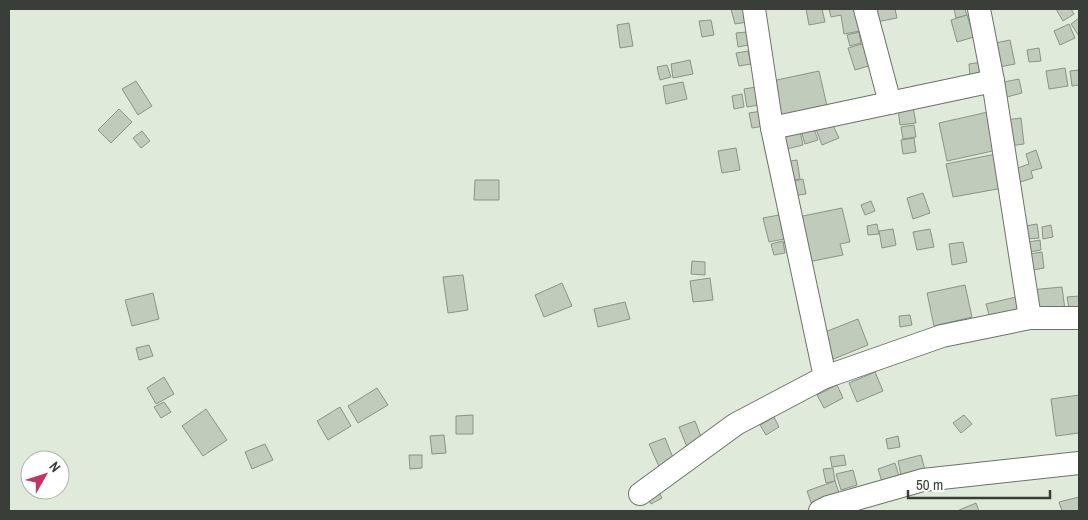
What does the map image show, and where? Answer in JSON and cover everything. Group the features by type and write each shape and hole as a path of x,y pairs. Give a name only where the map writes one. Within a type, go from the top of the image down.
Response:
{"street":[{"path":"754,9 772,128 825,378"},
{"path":"864,9 890,103"},
{"path":"980,9 1030,318"},
{"path":"772,128 993,82"},
{"path":"640,494 736,424 825,378 942,336 1030,318 1079,318"},
{"path":"820,511 828,507 923,480 1079,463"}],"building":[{"path":"731,9 744,9 747,22 735,24"},
{"path":"806,9 822,9 825,22 809,25"},
{"path":"829,9 856,9 860,31 844,34 841,15 831,17"},
{"path":"873,9 895,9 897,18 876,22"},
{"path":"954,9 965,9 967,15 956,18"},
{"path":"1056,9 1071,9 1074,14 1063,21"},
{"path":"967,15 974,37 957,42 951,20"},
{"path":"1079,18 1079,36 1071,24"},
{"path":"711,20 714,35 702,37 699,21"},
{"path":"629,23 633,46 620,48 617,25"},
{"path":"1069,24 1075,38 1060,45 1054,31"},
{"path":"747,32 749,45 738,47 736,33"},
{"path":"859,32 861,43 850,46 847,35"},
{"path":"1010,40 1015,64 999,67 995,43"},
{"path":"865,43 872,65 855,70 848,48"},
{"path":"1039,48 1041,61 1029,62 1027,50"},
{"path":"748,51 751,64 739,66 736,53"},
{"path":"690,60 693,74 673,78 671,64"},
{"path":"983,62 985,75 970,77 969,64"},
{"path":"667,65 671,77 660,80 657,67"},
{"path":"1065,68 1068,86 1049,89 1046,71"},
{"path":"1079,70 1079,85 1072,86 1070,71"},
{"path":"819,71 827,106 777,117 772,81"},
{"path":"1019,79 1022,93 1003,98 999,83"},
{"path":"136,81 152,106 138,115 122,89"},
{"path":"683,82 687,99 666,104 663,86"},
{"path":"756,87 759,105 747,107 744,89"},
{"path":"742,94 744,107 734,109 732,96"},
{"path":"913,107 916,123 900,125 898,109"},
{"path":"119,109 132,122 111,143 98,130"},
{"path":"762,111 764,126 752,128 749,113"},
{"path":"988,112 997,150 947,161 939,123"},
{"path":"1021,118 1024,144 1008,146 1005,120"},
{"path":"832,123 839,138 822,145 816,129"},
{"path":"914,125 916,137 903,139 901,127"},
{"path":"813,126 818,140 805,144 801,130"},
{"path":"142,131 150,141 141,148 133,138"},
{"path":"800,131 803,145 783,150 780,136"},
{"path":"914,138 916,152 903,154 901,140"},
{"path":"736,148 740,170 722,173 718,151"},
{"path":"1036,150 1042,168 1031,171 1033,178 1017,183 1012,170 1029,164 1026,154"},
{"path":"996,154 1003,188 953,197 946,164"},
{"path":"797,160 800,179 788,181 785,162"},
{"path":"803,179 806,194 792,196 790,182"},
{"path":"475,180 499,180 499,200 474,200"},
{"path":"923,193 930,213 913,219 907,198"},
{"path":"871,201 875,211 865,215 861,205"},
{"path":"842,208 850,242 840,244 843,255 808,262 798,217"},
{"path":"779,215 784,239 769,242 763,218"},
{"path":"877,224 879,234 868,235 867,226"},
{"path":"1037,224 1039,238 1027,239 1025,226"},
{"path":"1051,225 1053,237 1043,239 1042,227"},
{"path":"893,229 896,245 882,248 879,231"},
{"path":"930,229 934,247 917,250 913,232"},
{"path":"1040,240 1041,250 1030,252 1029,242"},
{"path":"783,241 785,253 774,255 771,244"},
{"path":"963,242 967,262 952,265 949,244"},
{"path":"1042,252 1044,268 1033,270 1030,254"},
{"path":"692,261 705,262 705,275 691,274"},
{"path":"463,275 468,310 448,313 443,277"},
{"path":"710,278 713,300 693,302 690,281"},
{"path":"562,283 572,306 544,317 535,295"},
{"path":"965,285 972,317 934,326 927,293"},
{"path":"1062,287 1065,310 1038,313 1030,290"},
{"path":"153,293 159,319 132,326 125,300"},
{"path":"1079,296 1079,313 1070,314 1067,297"},
{"path":"1016,297 1019,311 990,318 986,304"},
{"path":"625,302 630,319 598,327 594,309"},
{"path":"910,315 912,325 900,327 899,316"},
{"path":"858,319 868,345 831,360 820,334"},
{"path":"149,345 153,356 139,360 136,348"},
{"path":"875,372 883,391 857,402 849,383"},
{"path":"164,377 174,394 156,404 147,388"},
{"path":"837,385 843,398 824,408 817,395"},
{"path":"377,388 388,405 358,423 348,406"},
{"path":"1079,395 1079,433 1056,436 1051,399"},
{"path":"164,402 171,412 161,418 154,407"},
{"path":"340,407 351,426 328,440 317,421"},
{"path":"206,409 227,440 203,456 182,426"},
{"path":"473,415 473,434 456,434 456,416"},
{"path":"964,415 972,424 961,433 953,423"},
{"path":"774,417 779,427 766,435 760,425"},
{"path":"695,421 703,442 687,447 679,427"},
{"path":"444,435 446,453 432,454 430,436"},
{"path":"898,436 900,447 888,449 886,439"},
{"path":"665,438 676,465 661,471 649,444"},
{"path":"265,444 273,460 252,469 245,452"},
{"path":"409,455 422,455 422,468 410,469"},
{"path":"844,455 846,465 832,467 830,457"},
{"path":"921,455 925,470 901,475 898,461"},
{"path":"895,463 899,476 882,482 878,469"},
{"path":"833,468 835,481 826,483 823,469"},
{"path":"853,470 857,485 841,490 836,474"},
{"path":"835,481 840,496 812,505 807,491"},
{"path":"656,487 662,498 651,504 645,493"},
{"path":"1079,497 1079,511 1062,511 1059,502"},
{"path":"976,503 979,511 957,511"}]}
